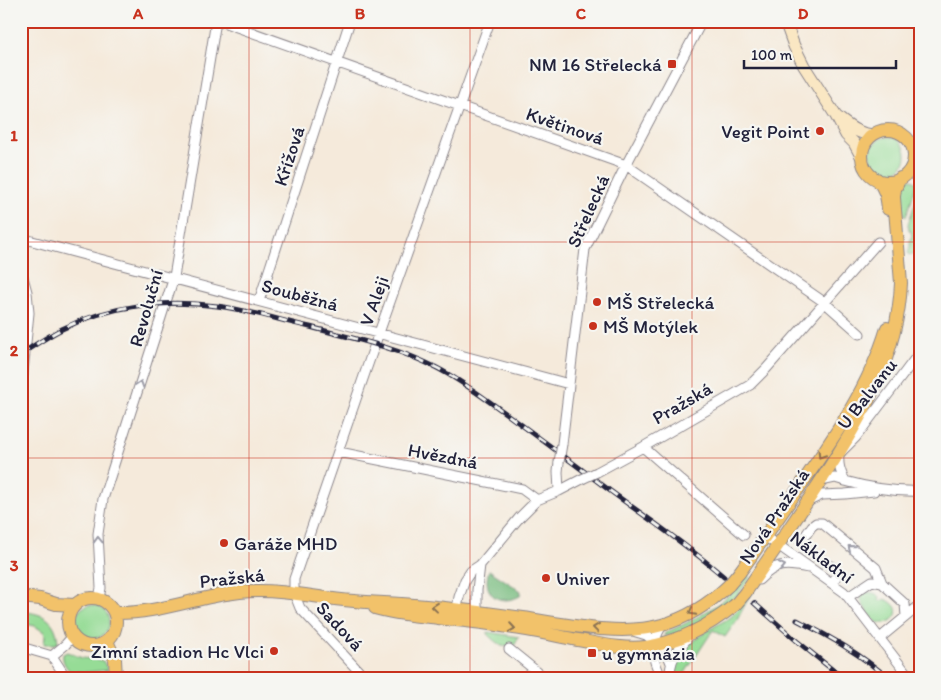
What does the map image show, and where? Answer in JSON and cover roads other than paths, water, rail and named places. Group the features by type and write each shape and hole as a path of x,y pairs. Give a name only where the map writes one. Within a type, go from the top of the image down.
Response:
{"main road":[{"path":"785,21 804,66 846,135 854,143 869,174 881,181 891,182 908,172 916,159 913,148 905,136"},
{"path":"836,116 856,131 872,135"},
{"path":"861,156 863,146 872,135 880,130 892,130 911,138 920,139"},
{"name":"Nová Pražská","path":"466,621 592,643 637,648 679,638 719,617 735,605 754,583 839,454 880,376 896,326 900,296 901,283 894,197 900,178"},
{"name":"Nová Pražská","path":"477,612 588,627 629,630 662,625 693,612 719,594 739,573 809,474 860,393 880,350 888,323 893,295 893,282 887,198 883,187 877,179"},
{"name":"Pražská","path":"116,617 234,593 256,591 294,592 353,601 413,604 477,612"},
{"path":"21,597 40,599 56,604 75,605"},
{"path":"99,598 110,605 116,617 116,626 113,635 103,643 86,645 79,642 73,636 68,626 68,618 70,611 75,605 84,599 99,598"},
{"name":"Pražská","path":"353,601 400,613 466,621"},
{"path":"56,604 68,618"},
{"path":"103,643 115,659 116,679"}],"street":[{"name":"Revoluční","path":"99,598 101,588 98,534 103,499 174,277 216,21"},
{"name":"Květinová","path":"220,21 626,165 824,302 860,334"},
{"name":"Křížová","path":"259,301 350,21"},
{"name":"V Aleji","path":"294,592 294,579 490,21"},
{"name":"Střelecká","path":"560,491 559,462 585,250 626,165 702,21"},
{"name":"Souběžná","path":"21,238 174,277 569,384"},
{"name":"Pražská","path":"457,609 465,580 471,570 480,565 519,518 537,500 560,491 597,472 750,386 878,242"},
{"path":"21,270 27,292 29,313 21,392"},
{"name":"U Balvanu","path":"839,454 856,437 920,352"},
{"path":"643,447 744,536"},
{"name":"Hvězdná","path":"339,452 522,489 537,500"},
{"path":"839,454 838,468 845,481"},
{"path":"809,474 821,481 832,491 840,494"},
{"path":"821,481 835,478 882,490 920,491"},
{"path":"808,501 822,494 882,490"},
{"path":"832,582 837,576 836,571 828,563 805,549 801,542 816,523 822,524 876,568 882,583 905,604 906,616"},
{"name":"Nákladní","path":"765,536 844,592 911,679"},
{"path":"754,583 771,569 784,564 793,564 815,570"},
{"path":"457,609 459,616 466,621 477,612 480,565"},
{"path":"848,597 872,581 882,583"},
{"name":"Sadová","path":"294,592 300,608 366,679"},
{"path":"880,638 920,605"},
{"path":"662,625 653,658 662,679"},
{"path":"629,630 646,635 668,652 671,663"},
{"path":"669,679 671,663 680,647 694,631"},
{"path":"52,656 73,636"},
{"path":"21,647 52,656 63,673"},
{"path":"625,648 639,652 655,665"},
{"path":"509,649 546,679"}],"railway":[{"path":"21,354 62,329 99,314 138,306 178,303 240,310 389,348 435,367 472,389 677,540 724,577"},
{"path":"754,603 844,679"},
{"path":"797,620 845,646 889,679"}],"place":[{"name":"NM 16 Střelecká","path":"672,64"},
{"name":"Vegit Point","path":"820,131"},
{"name":"MŠ Střelecká","path":"597,302"},
{"name":"MŠ Motýlek","path":"593,326"},
{"name":"Garáže MHD","path":"224,543"},
{"name":"Univer","path":"546,578"},
{"name":"Zimní stadion Hc Vlci","path":"274,651"},
{"name":"u gymnázia","path":"592,653"}]}
